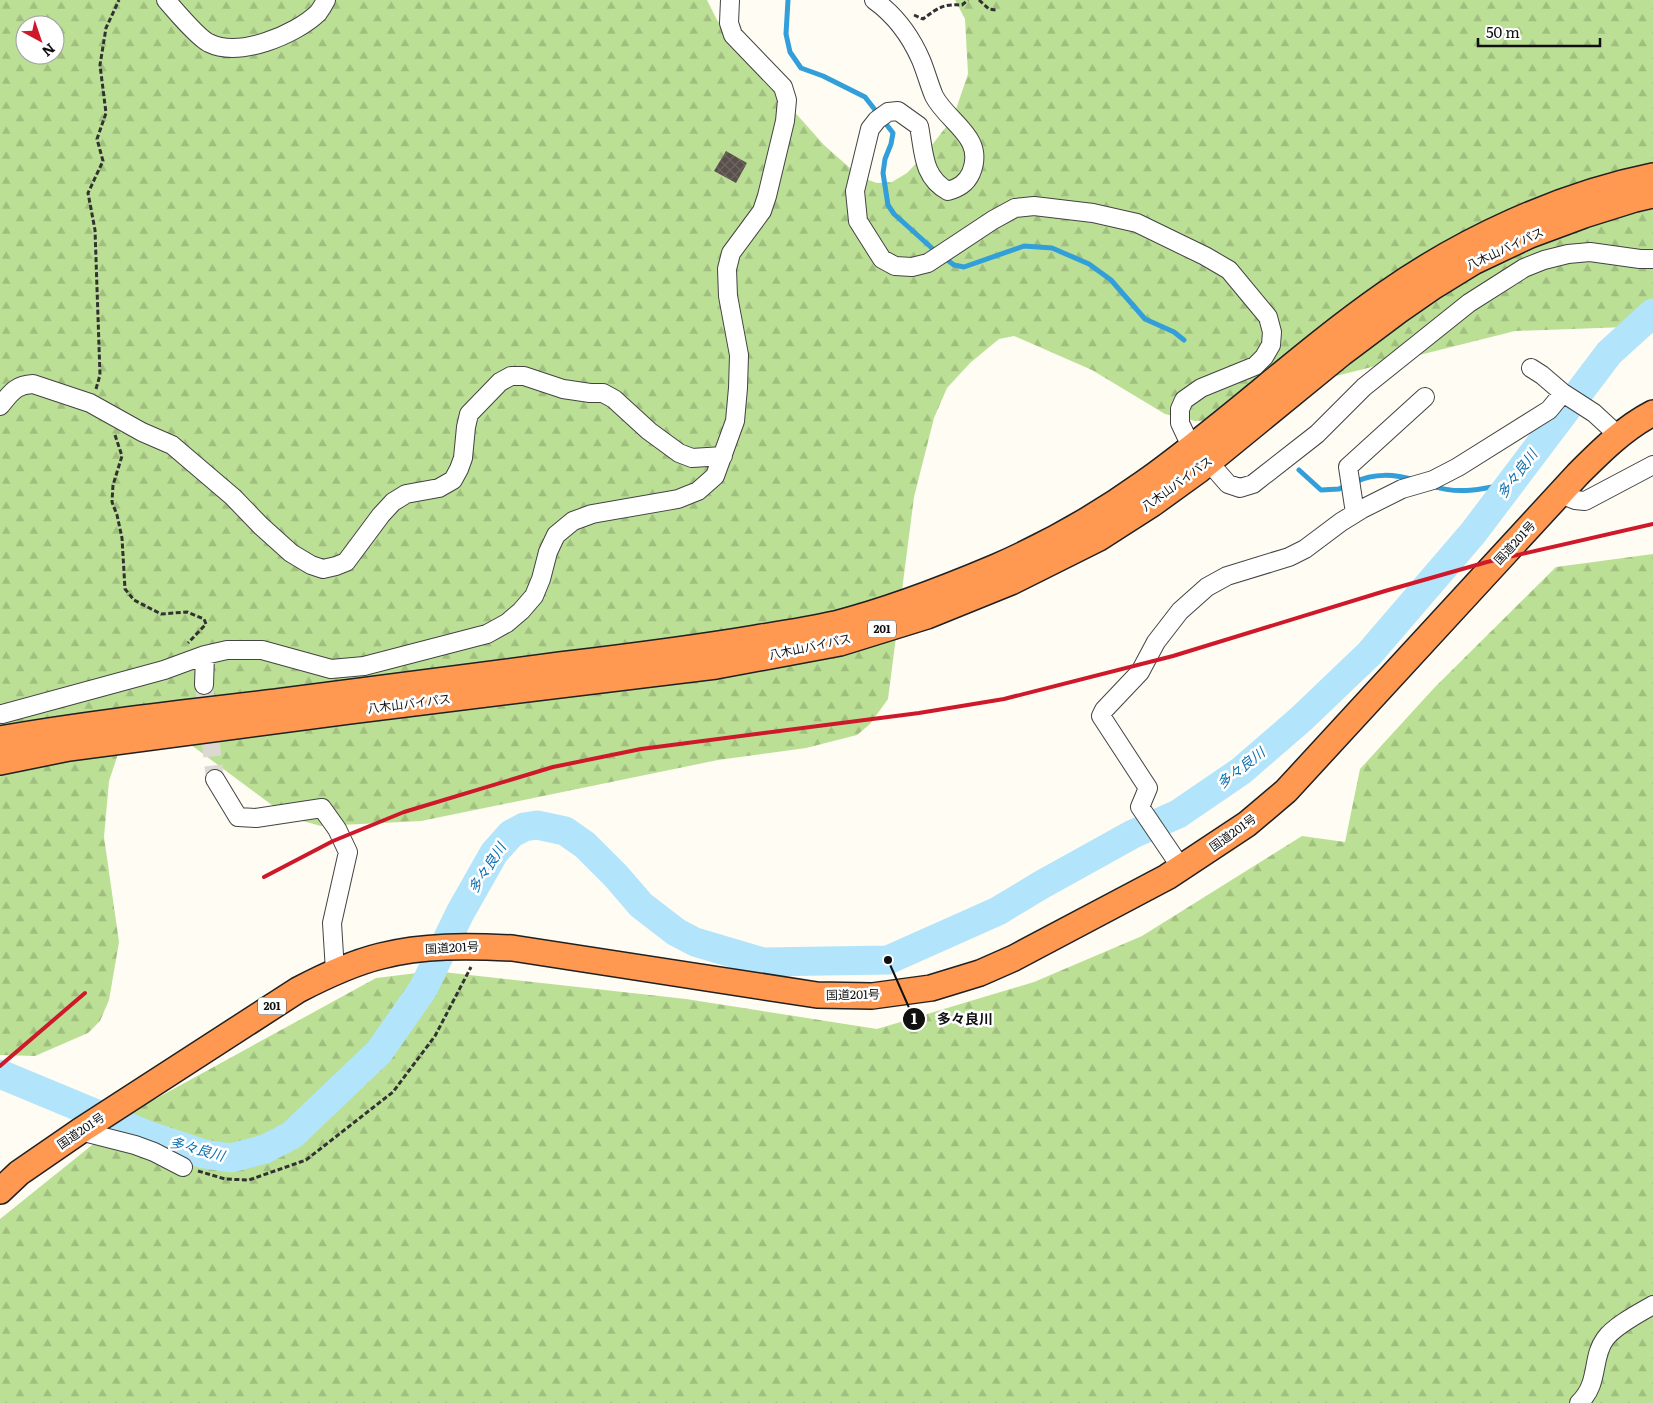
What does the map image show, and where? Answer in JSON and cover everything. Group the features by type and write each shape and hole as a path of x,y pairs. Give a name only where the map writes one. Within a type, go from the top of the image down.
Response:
{"highway":[{"name":"八木山バイパス","path":"0,739 67,727 347,693 712,645 836,624 918,598 999,566 1088,520 1143,484 1184,453 1386,293 1465,246 1520,219 1577,196 1653,176"},
{"name":"八木山バイパス","path":"0,762 69,748 716,666 840,643 927,616 1011,582 1098,538 1152,504 1199,470 1342,353 1434,286 1466,267 1530,235 1575,218 1653,195"},
{"name":"国道201号","path":"0,1191 19,1173 80,1131 298,990 335,971 381,956 427,949 475,946 512,948 817,995 872,996 931,988 980,973 1014,958 1176,860 1247,824 1286,791 1596,456 1619,436 1653,413"}],"street":[{"path":"166,0 206,42 221,49 240,49 282,36 299,28 319,12 326,0"},
{"path":"2,714 164,670 205,655 227,650 262,650 331,669 364,666 487,634 507,623 534,596 541,579 548,552 556,535 573,521 592,514 678,499 698,491 715,476 735,421 739,379 739,355 728,296 727,269 731,253 762,211 785,121 787,100 783,87 734,35 729,23 730,0"},
{"path":"874,0 907,33 920,58 934,95 942,108 961,126 973,147 974,166 969,178 958,188 948,191 939,187 930,175 919,126 898,111 888,112 876,120 870,129 855,191 858,221 882,259 895,266 912,267 928,263 992,220 1015,208 1034,206 1093,213 1137,222 1229,270 1268,317 1272,332 1271,345 1264,358 1255,366 1201,388 1184,400 1180,409 1180,423 1187,438"},
{"path":"1214,468 1228,484 1240,488 1253,484 1316,434 1364,387 1461,309 1524,268 1560,256 1590,252 1653,259"},
{"path":"1531,368 1563,393 1594,413 1619,436"},
{"path":"0,406 14,389 33,384 90,404 142,432 172,445 233,497 291,553 311,565 323,568 346,562 393,502 406,494 439,488 452,480 463,458 469,414 500,382 511,376 524,376 563,389 603,393 614,399 649,431 679,453 692,458 723,456"},
{"path":"1176,860 1140,807 1148,788 1101,716 1104,710 1140,672 1166,628 1207,587 1227,576 1289,557 1355,513 1402,489 1433,480 1458,467 1549,410 1563,393"},
{"path":"1355,513 1348,467 1425,397"},
{"path":"1560,494 1575,500 1585,501 1653,465"},
{"path":"204,685 205,655"},
{"path":"215,779 238,817 256,818 322,808 337,829 348,852 332,923 335,971"},
{"path":"80,1131 134,1145 154,1152 183,1167"},
{"path":"1579,1403 1592,1384 1600,1347 1605,1339 1612,1331 1653,1305"}],"path":[{"path":"90,404 100,375 96,230 88,194 103,161 97,139 106,113 100,65 106,28 119,0"},
{"path":"897,21 910,14 923,19 947,4 962,5 968,0"},
{"path":"978,0 989,9 996,10"},
{"path":"123,422 116,429 115,437 122,456 112,485 112,502 122,538 125,589 134,600 161,614 187,612 204,619 206,624 184,645"},
{"path":"183,1167 225,1179 249,1180 306,1160 393,1092 435,1036 475,946"}],"green space":[{"path":"0,0 707,0 717,20 758,71 824,145 860,177 877,183 892,182 907,173 925,154 953,118 968,74 965,19 955,0 1653,0 1653,333 1626,327 1515,331 1316,381 1235,419 1195,421 1165,414 1092,370 1014,336 999,339 970,363 947,388 934,418 914,497 888,699 870,724 857,735 806,748 718,760 421,821 321,826 288,817 171,730 118,754 109,781 104,837 119,942 109,1000 100,1021 88,1033 35,1056 0,1055"},
{"path":"1653,554 1653,1403 0,1403 0,1219 137,1109 376,978 434,971 686,999 877,1029 1034,982 1142,936 1302,836 1345,842 1360,769 1435,687 1556,567"}],"building":[{"path":"726,151 747,163 736,183 714,171"}],"waterway":[{"path":"788,0 786,34 790,52 801,68 823,76 865,97 893,133 883,173 888,205 894,214 934,250 954,265 964,267 1024,246 1052,248 1089,264 1111,280 1145,319 1174,332 1184,340"},
{"name":"多々良川","path":"0,1074 147,1135 204,1154 231,1158 265,1149 292,1135 379,1052 423,989 460,913 494,853 511,834 524,827 537,825 565,831 585,845 616,876 641,905 676,932 695,942 763,962 888,960 998,911 1133,834 1178,814 1241,771 1301,719 1369,654 1473,533 1609,353 1653,313"},
{"path":"1299,470 1321,490 1339,489 1347,485"},
{"path":"1355,482 1369,477 1384,475 1414,480"},
{"path":"1432,486 1462,491 1511,483"}],"tunnel":[{"path":"204,685 215,779"}],"railway":[{"path":"264,877 333,841 404,812 553,767 641,749 919,713 1004,699 1173,656 1487,562 1653,524"},
{"path":"0,1066 85,993"}],"place":[{"name":"多々良川","path":"888,960"}]}
